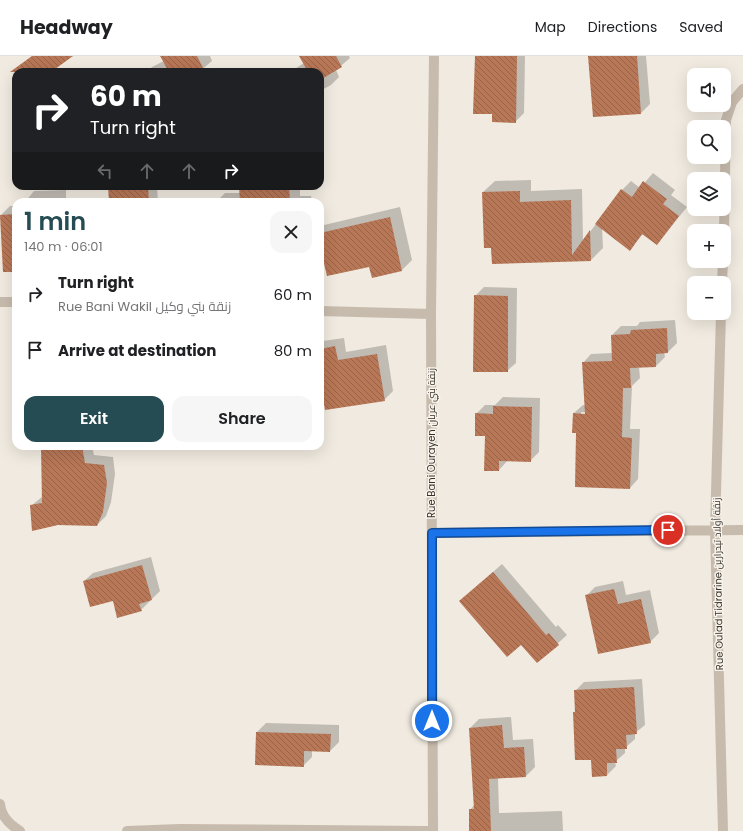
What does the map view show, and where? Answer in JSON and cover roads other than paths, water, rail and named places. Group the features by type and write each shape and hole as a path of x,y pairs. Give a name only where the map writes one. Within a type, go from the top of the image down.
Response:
{"street":[{"name":"Rue Bani Ourayen زنقة بني عريان","path":"433,831 431,314 434,56"},
{"path":"724,224 726,120 732,102 743,89"},
{"path":"0,302 12,302"},
{"path":"324,310 431,314"},
{"name":"Rue Oulad Tidrarine زنقة أولاد تيدرارين","path":"721,320 715,529 723,831"},
{"path":"432,533 715,529 743,530"},
{"path":"0,804 5,819 20,831"},
{"path":"127,831 427,831"}]}
